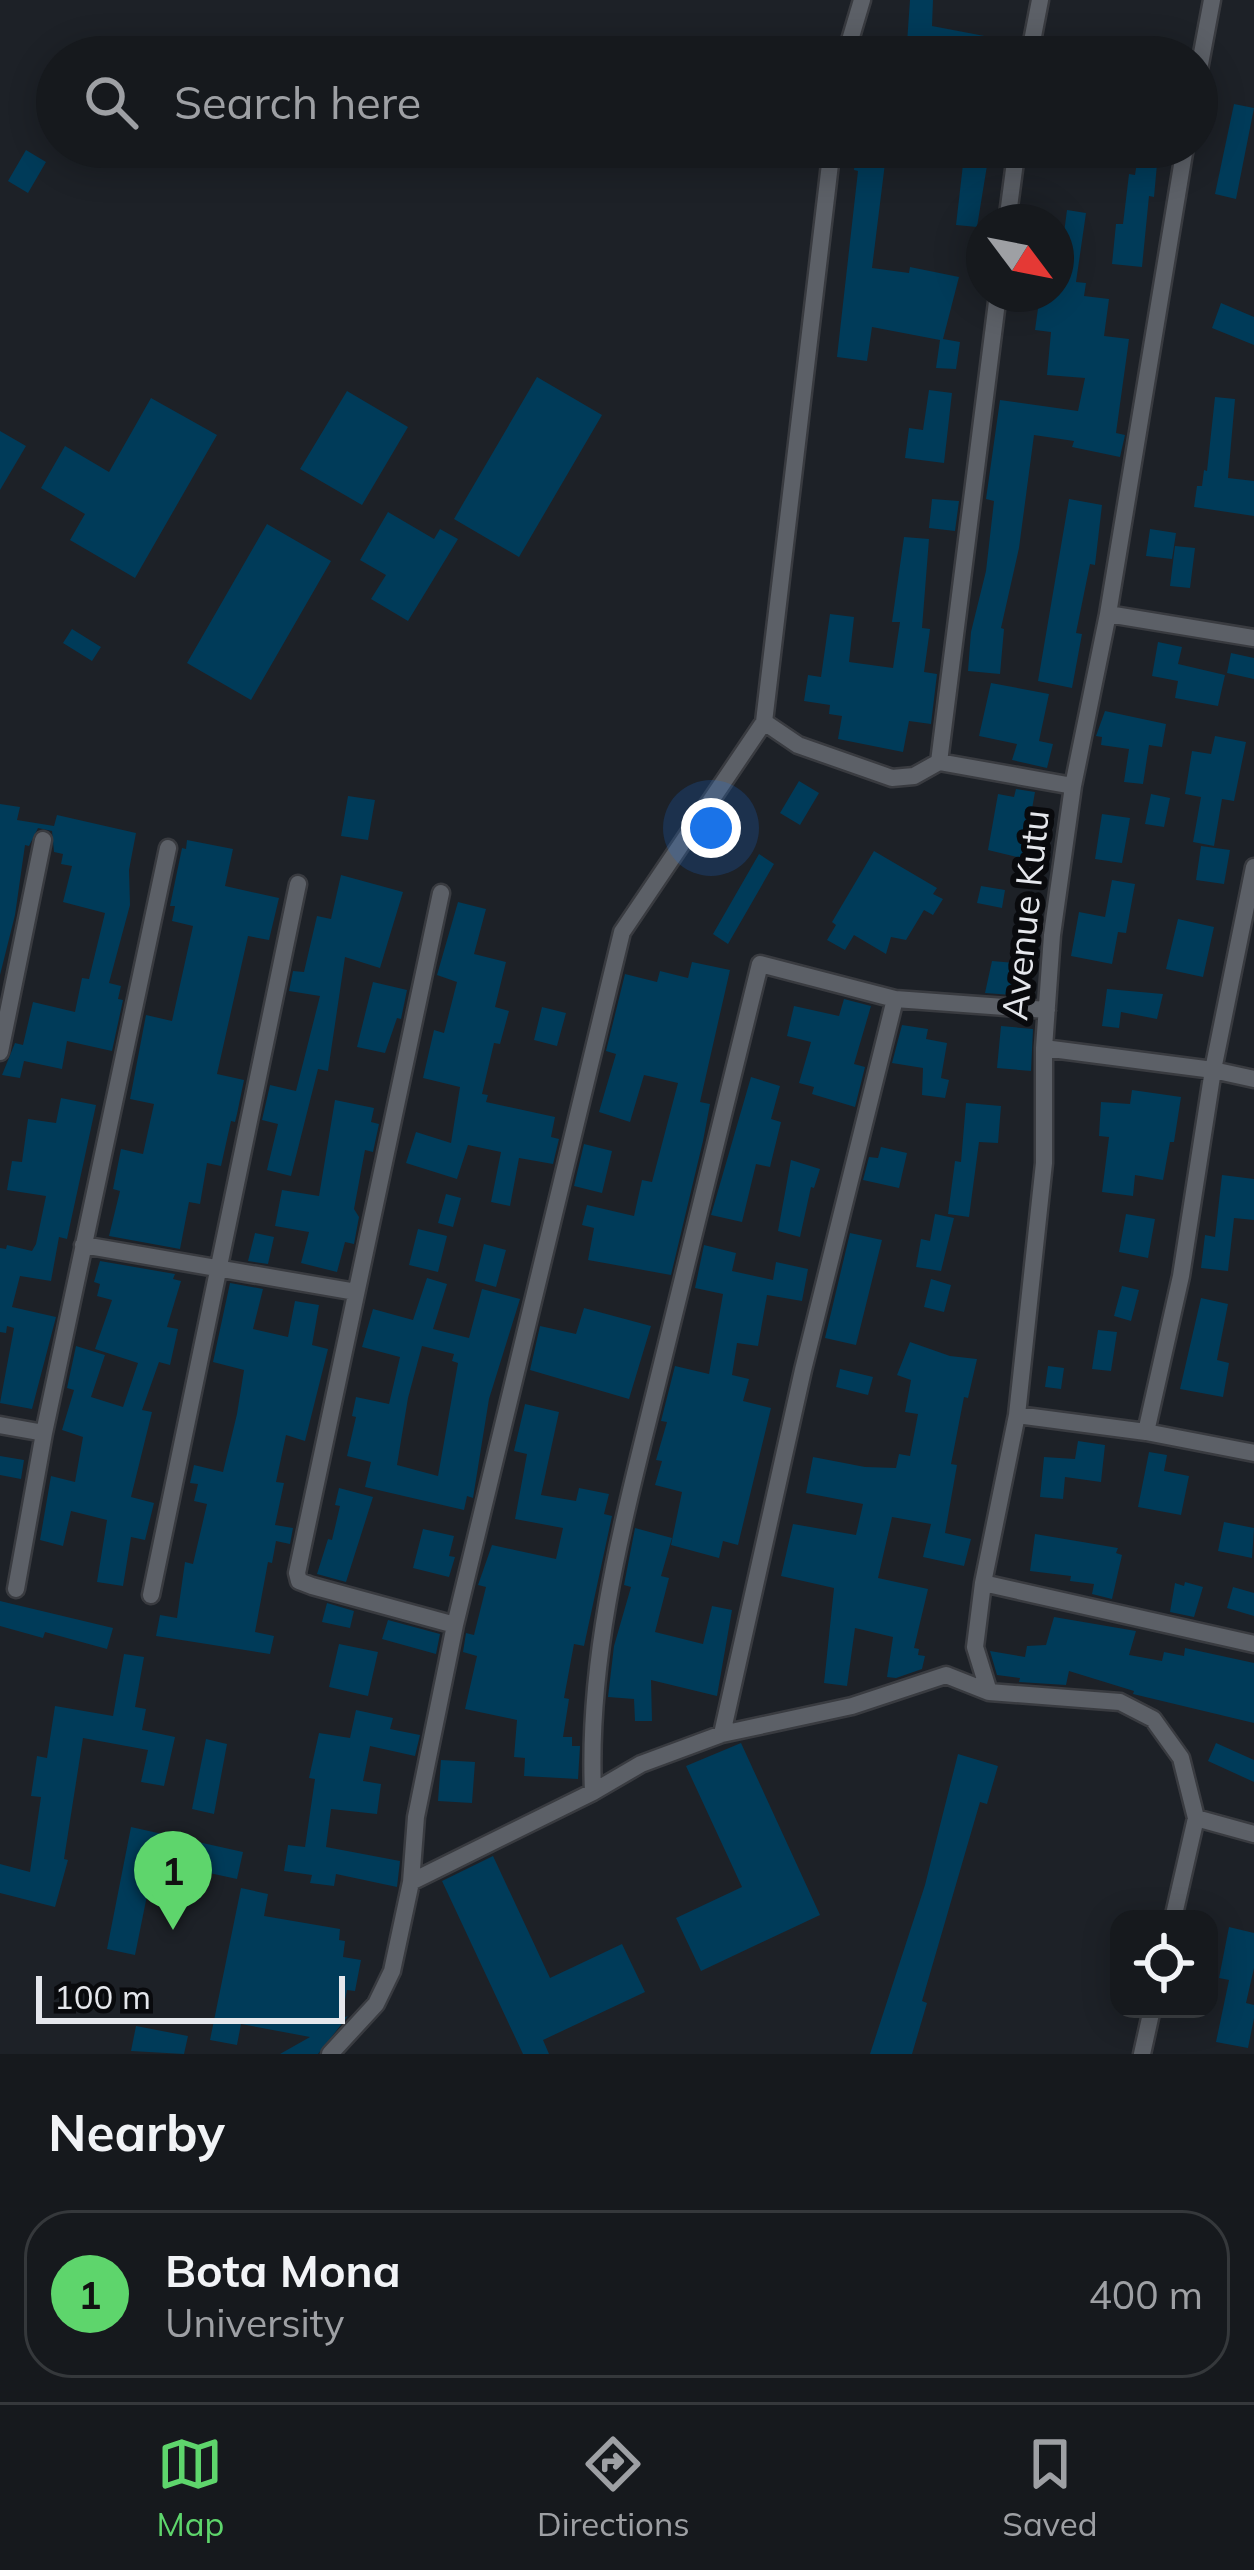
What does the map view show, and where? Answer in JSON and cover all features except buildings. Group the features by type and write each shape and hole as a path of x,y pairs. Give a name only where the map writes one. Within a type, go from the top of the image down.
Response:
{"street":[{"path":"851,36 862,0"},
{"path":"1033,36 1040,0"},
{"path":"1205,36 1212,0"},
{"path":"330,2054 376,2004 392,1971 411,1882 416,1817 455,1625 622,932 764,722 830,168"},
{"path":"1009,204 1014,168"},
{"name":"Avenue Kutu","path":"989,1692 975,1647 982,1583 1017,1415 1044,1163 1044,1048 1052,935 1072,786 1108,614 1182,168"},
{"path":"938,762 996,312"},
{"path":"1108,614 1254,638"},
{"path":"764,722 798,745 892,778 914,776 938,762 1072,786"},
{"path":"0,1052 43,840"},
{"path":"16,1589 44,1433 167,848"},
{"path":"1146,1432 1181,1276 1213,1070 1254,867"},
{"path":"151,1595 298,884"},
{"path":"441,892 297,1573 299,1581 312,1586 455,1625"},
{"path":"593,1792 591,1742 602,1631 640,1454 760,964 895,999 1047,1010"},
{"path":"722,1733 803,1370 895,999"},
{"path":"1044,1048 1254,1079"},
{"path":"83,1244 356,1292"},
{"path":"1017,1415 1146,1432 1254,1453"},
{"path":"0,1425 44,1433"},
{"path":"982,1583 1254,1644"},
{"path":"411,1882 640,1764 722,1733 815,1716 946,1675 989,1692 1120,1702 1153,1719 1180,1758 1196,1818 1175,1910"},
{"path":"1196,1818 1254,1834"},
{"path":"1145,2053 1151,2018"}],"place":[{"name":"Bota Mona","path":"173,1930"}]}
